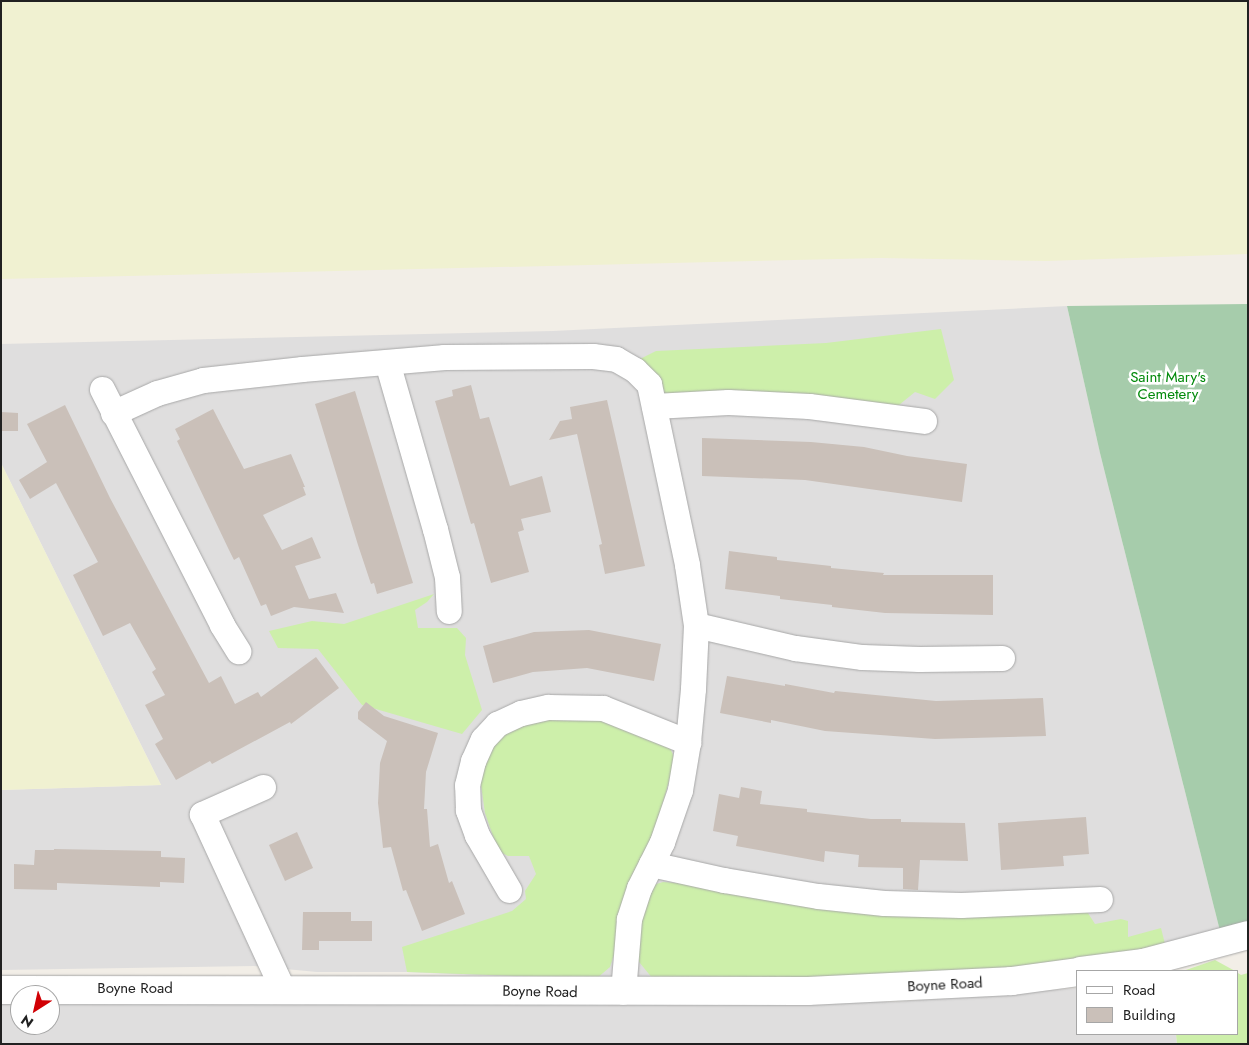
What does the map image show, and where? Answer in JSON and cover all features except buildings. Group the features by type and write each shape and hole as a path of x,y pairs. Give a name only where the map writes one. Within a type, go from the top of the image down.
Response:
{"street":[{"path":"112,413 157,393 203,380 444,357 593,356 616,359 635,370 649,384 687,565 696,625 688,742 680,790 662,842 629,919 623,992"},
{"path":"387,362 437,535 447,577 450,611"},
{"path":"102,390 112,413 222,625 238,651"},
{"path":"654,406 728,402 809,406 924,421"},
{"path":"696,625 795,648 862,657 920,659 1002,658"},
{"path":"509,890 476,835 468,810 468,785 473,761 483,739 498,724 521,713 548,707 603,708 688,742"},
{"path":"263,787 202,814 283,990"},
{"path":"651,864 724,880 818,896 884,903 961,905 1100,900"},
{"name":"Boyne Road","path":"1092,970 1142,962 1248,935"},
{"name":"Boyne Road","path":"1,990 808,991 922,987 1024,980 1076,973"}],"shaded area":[{"path":"1067,306 1100,453 1220,931 1022,973 564,979 407,972 317,972 254,966 1,970 1,790 161,785 1,463 1,344 553,331"},
{"path":"1076,988 1076,1035 1176,1035 1177,1044 1,1044 1,1000 10,1000 10,1035 60,1035 60,999 895,1002"}],"green space":[{"path":"1,1 1248,1 1248,254 1046,261 881,258 1,279"},
{"name":"Saint Mary's Cemetery","path":"1248,304 1248,922 1220,931 1100,453 1067,306"},
{"path":"941,329 954,380 935,399 915,392 899,405 658,399 634,362 656,351 826,343"},
{"path":"1,463 122,707 161,785 1,790"},
{"path":"434,594 427,602 415,610 418,628 457,628 466,638 465,655 482,710 462,734 362,705 318,649 278,648 269,631 312,621 344,624"},
{"path":"595,716 669,746 675,759 657,825 610,967 596,979 407,972 402,947 512,911 526,899 525,891 536,874 529,856 508,856 498,851 485,813 480,778 493,740 510,728 558,717"},
{"path":"663,882 1086,910 1095,924 1121,919 1128,921 1128,937 1161,928 1165,944 1139,951 1022,973 915,977 653,979 635,957 639,914 653,885"},
{"path":"1215,960 1233,970 1186,970"},
{"path":"1248,973 1248,1044 1177,1044 1176,1035 1239,1035 1239,974"}]}
